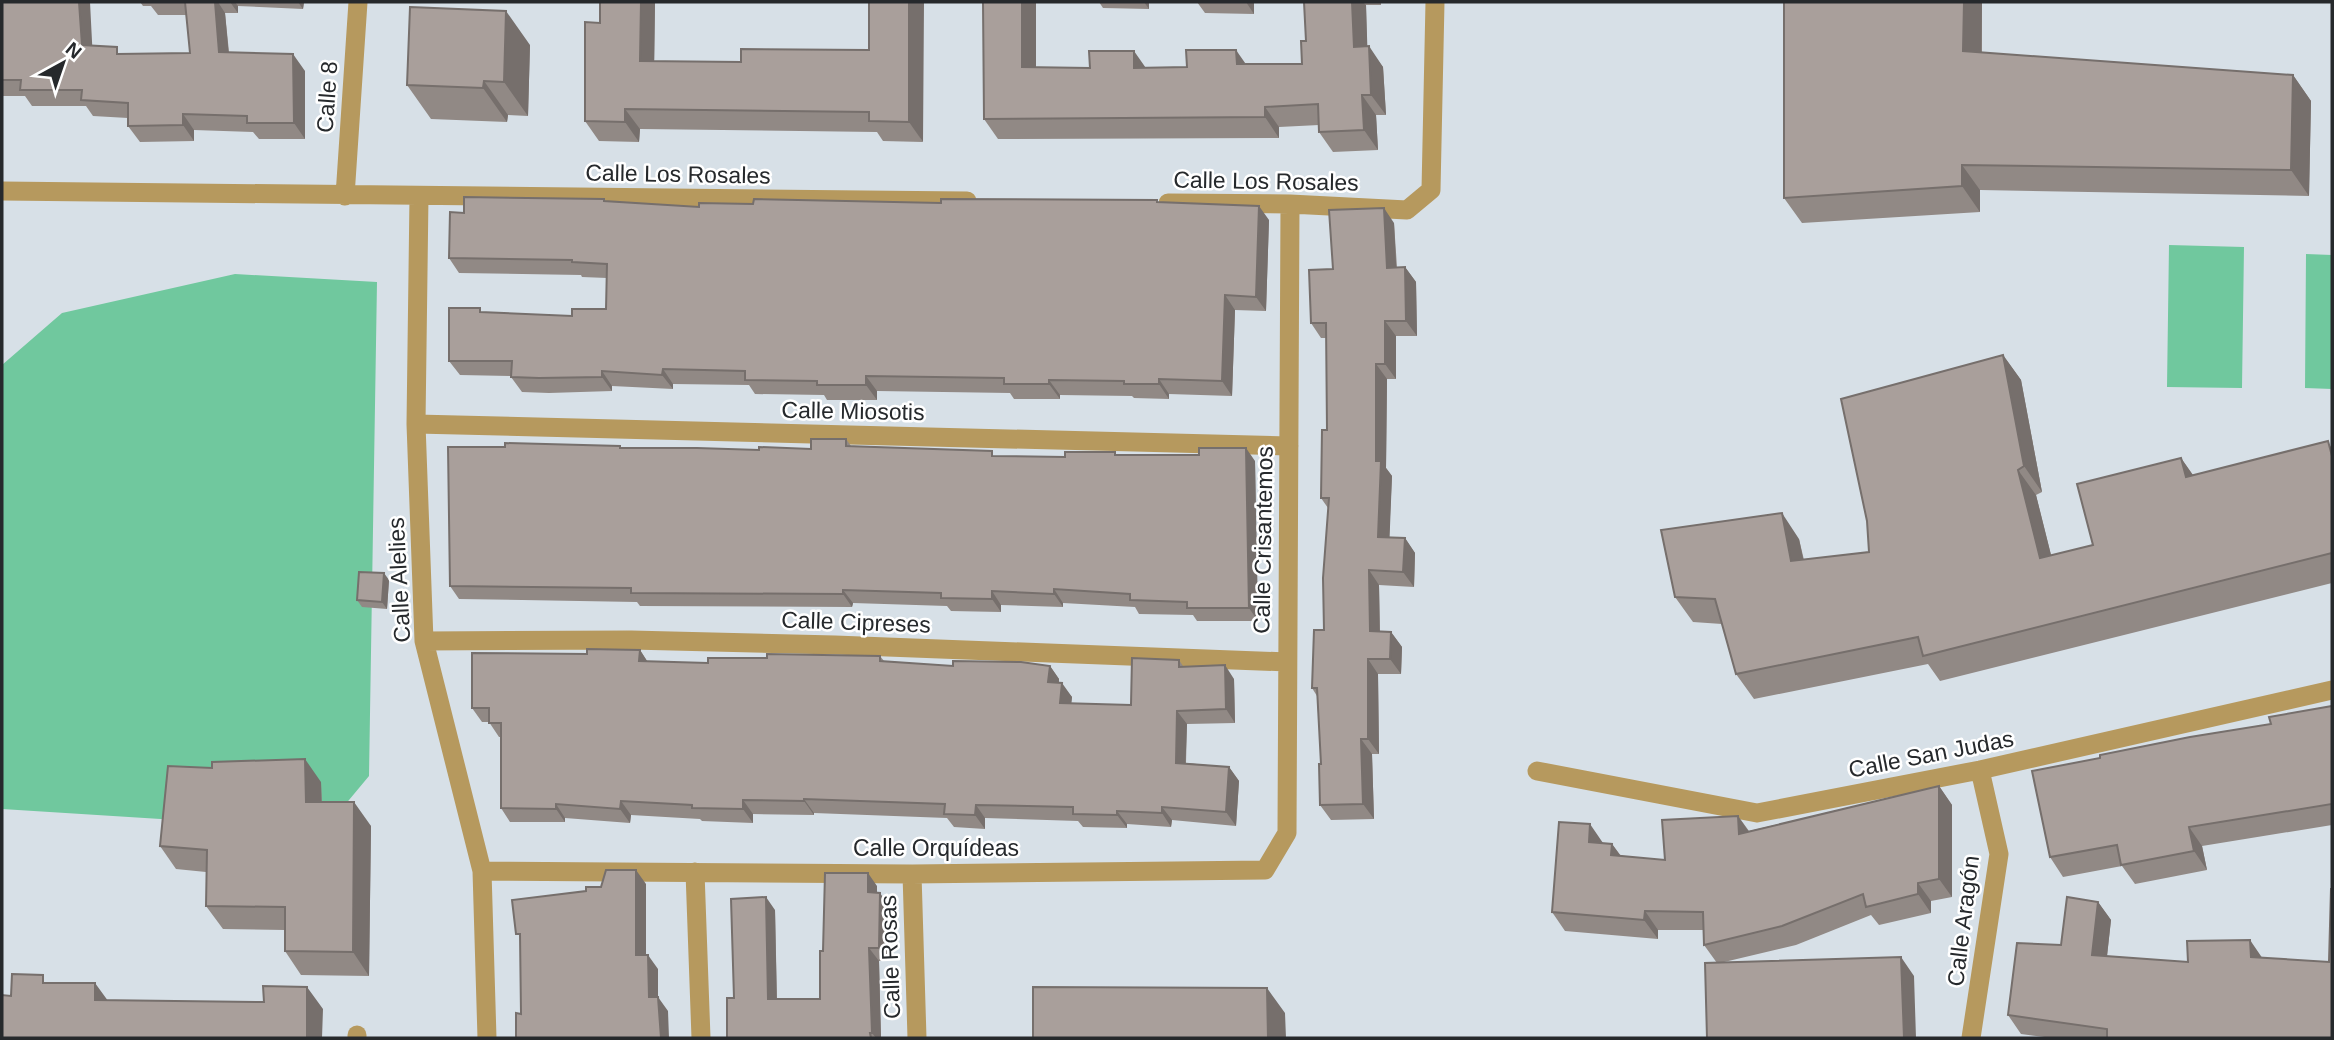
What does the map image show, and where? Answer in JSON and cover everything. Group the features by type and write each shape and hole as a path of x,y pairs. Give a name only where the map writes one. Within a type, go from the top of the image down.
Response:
{"street":[{"name":"Calle 8","path":"345,196 358,2"},
{"name":"Calle Los Rosales","path":"1152,203 1290,204 1407,210 1431,190 1435,2"},
{"name":"Calle Los Rosales","path":"2,191 986,202"},
{"name":"Calle Alelies","path":"419,196 416,424 424,641 482,871 487,1038"},
{"name":"Calle Crisantemos","path":"1265,870 1287,833 1290,204"},
{"name":"Calle Miosotis","path":"416,424 1289,446"},
{"name":"Calle Cipreses","path":"424,641 631,640 808,644 1287,662"},
{"name":"Calle San Judas","path":"1537,771 1757,813 1980,770 2332,690"},
{"name":"Calle Aragón","path":"1972,1038 1999,854 1980,770"},
{"name":"Calle Orquídeas","path":"482,871 912,874 1265,870"},
{"path":"695,872 701,1038"},
{"name":"Calle Rosas","path":"912,874 917,1038"}],"green space":[{"path":"2169,245 2244,247 2242,388 2167,387"},
{"path":"2306,254 2332,255 2332,389 2305,388"},
{"path":"235,274 377,282 369,776 329,824 224,823 2,809 2,365 62,313"}],"building":[{"path":"2,2 79,2 82,45 117,47 117,54 190,53 185,2 215,2 219,52 293,54 294,123 247,123 247,116 183,114 183,125 128,126 128,103 81,100 82,90 20,90 21,80 2,80"},
{"path":"600,2 641,2 640,61 741,62 741,49 869,50 869,2 909,2 909,122 869,121 869,112 625,109 625,122 585,121 585,22 600,23"},
{"path":"983,2 1022,2 1022,67 1090,68 1089,51 1134,51 1134,68 1187,67 1186,50 1236,50 1237,64 1302,64 1301,41 1306,41 1304,2 1352,2 1354,47 1369,46 1371,95 1362,95 1364,130 1319,132 1318,104 1265,107 1265,117 984,119"},
{"path":"1784,2 1964,2 1963,51 2293,75 2291,170 1962,165 1962,186 1784,198"},
{"path":"410,7 506,11 504,82 484,81 483,88 407,85"},
{"path":"464,197 604,199 699,207 699,203 753,204 754,199 941,203 941,199 1157,200 1259,206 1256,297 1225,295 1222,381 1159,379 1159,384 1124,384 1124,381 1049,380 1049,384 1004,384 1004,378 866,376 866,385 817,385 817,381 745,380 745,371 663,369 662,375 602,371 602,377 511,377 512,361 449,361 449,308 572,316 572,309 606,309 607,264 572,260 449,258 450,212 464,213"},
{"path":"1384,208 1387,268 1405,267 1406,321 1385,321 1385,364 1376,364 1376,461 1381,461 1378,537 1405,538 1403,572 1369,570 1370,631 1391,632 1390,659 1368,659 1368,739 1361,739 1363,804 1320,805 1317,688 1312,688 1314,630 1324,630 1323,578 1329,498 1321,498 1322,430 1327,430 1326,323 1311,323 1309,270 1333,269 1329,210"},
{"path":"2003,355 2024,466 2018,470 2040,558 2093,545 2077,484 2181,458 2186,477 2328,441 2332,456 2332,553 1923,656 1918,637 1736,674 1715,599 1675,597 1661,530 1782,513 1791,561 1869,552 1867,521 1841,399"},
{"path":"811,439 846,439 846,446 992,451 992,456 1065,457 1065,452 1199,455 1199,448 1246,448 1249,608 1187,608 1187,602 1130,600 1130,594 1054,589 1054,594 992,591 992,599 941,598 941,593 843,590 843,594 631,593 631,588 450,586 448,447 505,447 505,443 620,448 811,449"},
{"path":"359,572 384,573 382,602 357,600"},
{"path":"587,649 640,650 639,661 708,663 708,658 767,658 767,654 880,656 880,661 953,666 953,661 1021,662 1050,666 1048,682 1062,683 1060,703 1131,705 1132,658 1179,660 1179,667 1225,665 1226,709 1177,711 1176,763 1229,767 1226,812 1162,807 1162,813 1117,811 1117,815 1073,814 1073,807 976,805 975,815 944,814 945,804 804,799 743,800 743,809 692,808 692,805 621,801 620,809 556,804 556,809 501,808 501,723 489,723 489,708 472,708 472,653 587,654"},
{"path":"2332,706 2332,804 2189,827 2194,851 2121,865 2117,845 2050,857 2032,771 2190,737 2271,724 2269,717"},
{"path":"305,759 306,802 354,802 353,952 285,951 285,907 206,906 207,850 160,846 168,766 212,768 212,762"},
{"path":"1939,786 1939,879 1918,883 1918,894 1866,907 1863,894 1782,926 1704,945 1703,912 1645,911 1644,920 1552,912 1559,822 1590,824 1589,842 1612,844 1611,855 1665,860 1662,820 1738,816 1739,834"},
{"path":"606,870 636,870 636,955 648,955 649,997 658,997 661,1038 516,1038 516,1013 521,1014 520,934 516,934 512,900 586,891 586,887 601,887"},
{"path":"825,873 868,873 868,892 880,893 879,948 869,948 871,1038 727,1038 727,998 734,998 731,899 766,897 768,999 820,999"},
{"path":"2331,889 2332,1038 2107,1038 2107,1029 2008,1015 2017,943 2061,945 2067,897 2098,902 2092,955 2188,962 2187,941 2250,940 2251,957 2329,962"},
{"path":"1901,957 1904,1038 1707,1038 1705,963"},
{"path":"12,974 43,975 43,983 95,983 95,1000 264,1002 263,986 307,987 307,1038 2,1038 2,995 11,996"},
{"path":"1033,987 1267,988 1268,1038 1033,1038"}]}
